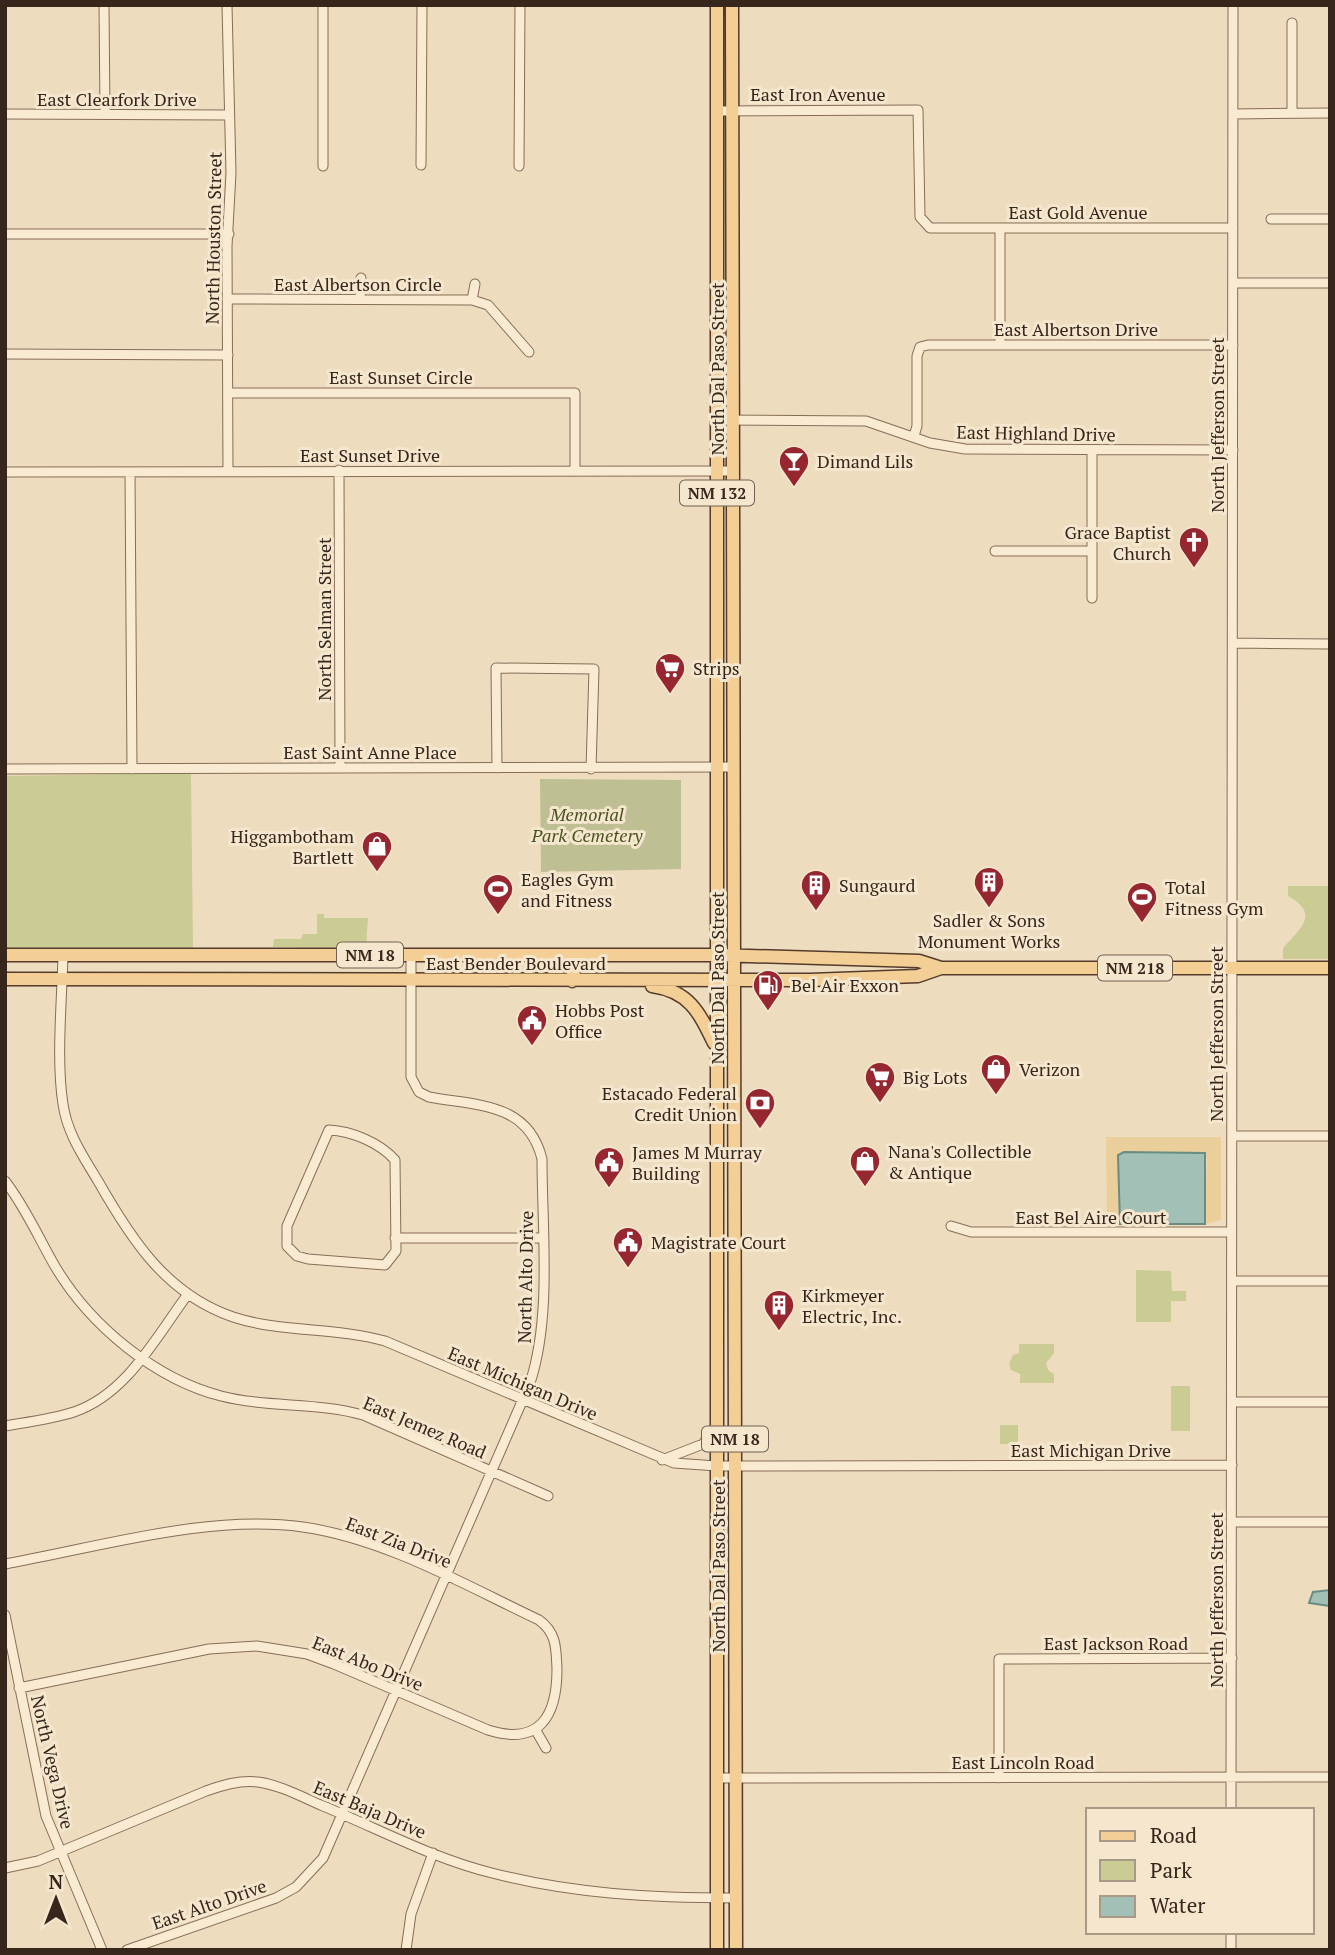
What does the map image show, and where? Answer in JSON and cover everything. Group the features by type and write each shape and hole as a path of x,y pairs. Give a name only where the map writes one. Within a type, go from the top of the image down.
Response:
{"main road":[{"name":"North Dal Paso Street","path":"717,5 717,1950"},
{"name":"North Dal Paso Street","path":"732,5 736,1950"},
{"name":"East Bender Boulevard","path":"5,954 735,955 919,961 941,968 1330,968"},
{"path":"572,981 577,955"},
{"name":"East Bender Boulevard","path":"5,979 735,980 918,976 941,968"},
{"path":"639,981 677,992 690,1001 704,1018 717,1048"}],"street":[{"path":"104,5 105,114"},
{"name":"North Houston Street","path":"227,5 228,471"},
{"path":"323,5 323,166"},
{"path":"421,165 422,5"},
{"path":"519,166 520,5"},
{"name":"North Jefferson Street","path":"1231,1808 1233,5"},
{"path":"1292,23 1292,113"},
{"name":"East Iron Avenue","path":"717,111 918,110 920,217 923,224"},
{"path":"1233,114 1330,113"},
{"name":"East Clearfork Drive","path":"5,114 228,115"},
{"path":"1271,219 1330,219"},
{"name":"East Gold Avenue","path":"923,224 930,228 1233,228"},
{"path":"1000,228 1000,345"},
{"path":"5,234 229,234"},
{"path":"360,299 361,278"},
{"path":"1233,283 1330,283"},
{"path":"475,284 472,300 488,305 529,352"},
{"name":"East Albertson Circle","path":"227,299 472,300"},
{"name":"East Albertson Drive","path":"914,436 917,426 917,356 920,347 1233,345"},
{"path":"5,354 228,355"},
{"name":"East Sunset Circle","path":"228,393 575,393 575,470"},
{"name":"East Highland Drive","path":"717,420 866,421 930,443 965,449 1233,450"},
{"path":"1092,450 1092,598"},
{"name":"North Selman Street","path":"340,470 340,768"},
{"name":"East Sunset Drive","path":"5,472 734,471"},
{"path":"130,472 132,769"},
{"path":"995,551 1092,551"},
{"path":"1233,643 1330,644"},
{"path":"496,768 496,668 594,669 591,769"},
{"name":"East Saint Anne Place","path":"5,769 734,767"},
{"name":"East Michigan Drive","path":"63,955 62,1094 72,1137 131,1238 155,1267 188,1294 232,1316 272,1327 349,1332 385,1341 662,1460 717,1466 1232,1465"},
{"name":"North Alto Drive","path":"343,1814 394,1690 523,1399 541,1344 542,1159 531,1131 517,1117 499,1110 429,1097 415,1085 411,1077 411,955"},
{"path":"329,1130 343,1130 386,1150 395,1160 395,1238 396,1251 385,1265 308,1259 297,1256 287,1246 287,1226 329,1130"},
{"path":"1232,1136 1330,1136"},
{"name":"East Jemez Road","path":"5,1181 76,1296 141,1358 194,1387 219,1395 260,1404 339,1409 363,1415 548,1496"},
{"name":"East Bel Aire Court","path":"951,1226 971,1232 1231,1233"},
{"path":"395,1238 542,1238"},
{"path":"1232,1280 1330,1281"},
{"path":"5,1426 72,1413 114,1390 188,1294"},
{"path":"1232,1402 1330,1402"},
{"path":"662,1460 703,1444 717,1424"},
{"path":"1232,1522 1330,1522"},
{"name":"East Zia Drive","path":"5,1564 185,1529 254,1524 304,1527 342,1536 444,1576 547,1626 555,1641 557,1685 553,1708 535,1729"},
{"name":"North Vega Drive","path":"5,1615 40,1794 60,1853 102,1950"},
{"name":"East Abo Drive","path":"19,1688 209,1649 257,1646 307,1654 501,1734 513,1736 535,1729"},
{"name":"East Jackson Road","path":"999,1778 999,1659 1232,1658"},
{"path":"535,1729 546,1748"},
{"name":"East Lincoln Road","path":"717,1778 1330,1777"},
{"name":"East Baja Drive","path":"5,1868 60,1853 206,1791 238,1782 270,1784 433,1853 489,1873 585,1893 649,1898 736,1898"},
{"name":"East Alto Drive","path":"127,1950 276,1898 296,1887 323,1858 343,1814"},
{"path":"406,1950 411,1914 433,1853"}],"green space":[{"path":"191,773 193,948 5,948 5,776"},
{"name":"Memorial Park Cemetery","path":"540,779 681,780 681,869 541,872"},
{"path":"1288,886 1330,886 1330,959 1283,959 1283,948 1301,928 1305,915 1304,909 1288,896"},
{"path":"317,914 324,914 324,918 368,918 366,948 273,947 274,939 301,939 303,934 317,934"},
{"path":"1136,1270 1171,1271 1172,1291 1186,1291 1186,1301 1171,1301 1171,1322 1136,1322"},
{"path":"1019,1344 1054,1344 1054,1353 1046,1363 1048,1370 1054,1374 1054,1383 1020,1383 1020,1374 1011,1370 1009,1364 1013,1355 1019,1353"},
{"path":"1171,1386 1190,1386 1190,1431 1171,1431"},
{"path":"1000,1425 1018,1425 1018,1444 1000,1444"}],"sand":[{"path":"1106,1137 1221,1137 1221,1220 1205,1224 1207,1157 1118,1156 1120,1224 1107,1224"}],"water":[{"path":"1124,1152 1205,1153 1205,1224 1120,1224 1118,1155"},
{"path":"1330,1590 1330,1606 1309,1603 1313,1592"}],"place":[{"name":"Dimand Lils","path":"794,488"},
{"name":"Grace Baptist Church","path":"1194,569"},
{"name":"Strips","path":"670,695"},
{"name":"Higgambotham Bartlett","path":"377,873"},
{"name":"Sadler & Sons Monument Works","path":"989,909"},
{"name":"Sungaurd","path":"816,912"},
{"name":"Eagles Gym and Fitness","path":"498,916"},
{"name":"Total Fitness Gym","path":"1142,924"},
{"name":"Bel Air Exxon","path":"768,1012"},
{"name":"Hobbs Post Office","path":"532,1047"},
{"name":"Verizon","path":"996,1096"},
{"name":"Big Lots","path":"880,1104"},
{"name":"Estacado Federal Credit Union","path":"760,1130"},
{"name":"Nana's Collectible & Antique","path":"865,1188"},
{"name":"James M Murray Building","path":"609,1189"},
{"name":"Magistrate Court","path":"628,1269"},
{"name":"Kirkmeyer Electric, Inc.","path":"779,1332"}]}
